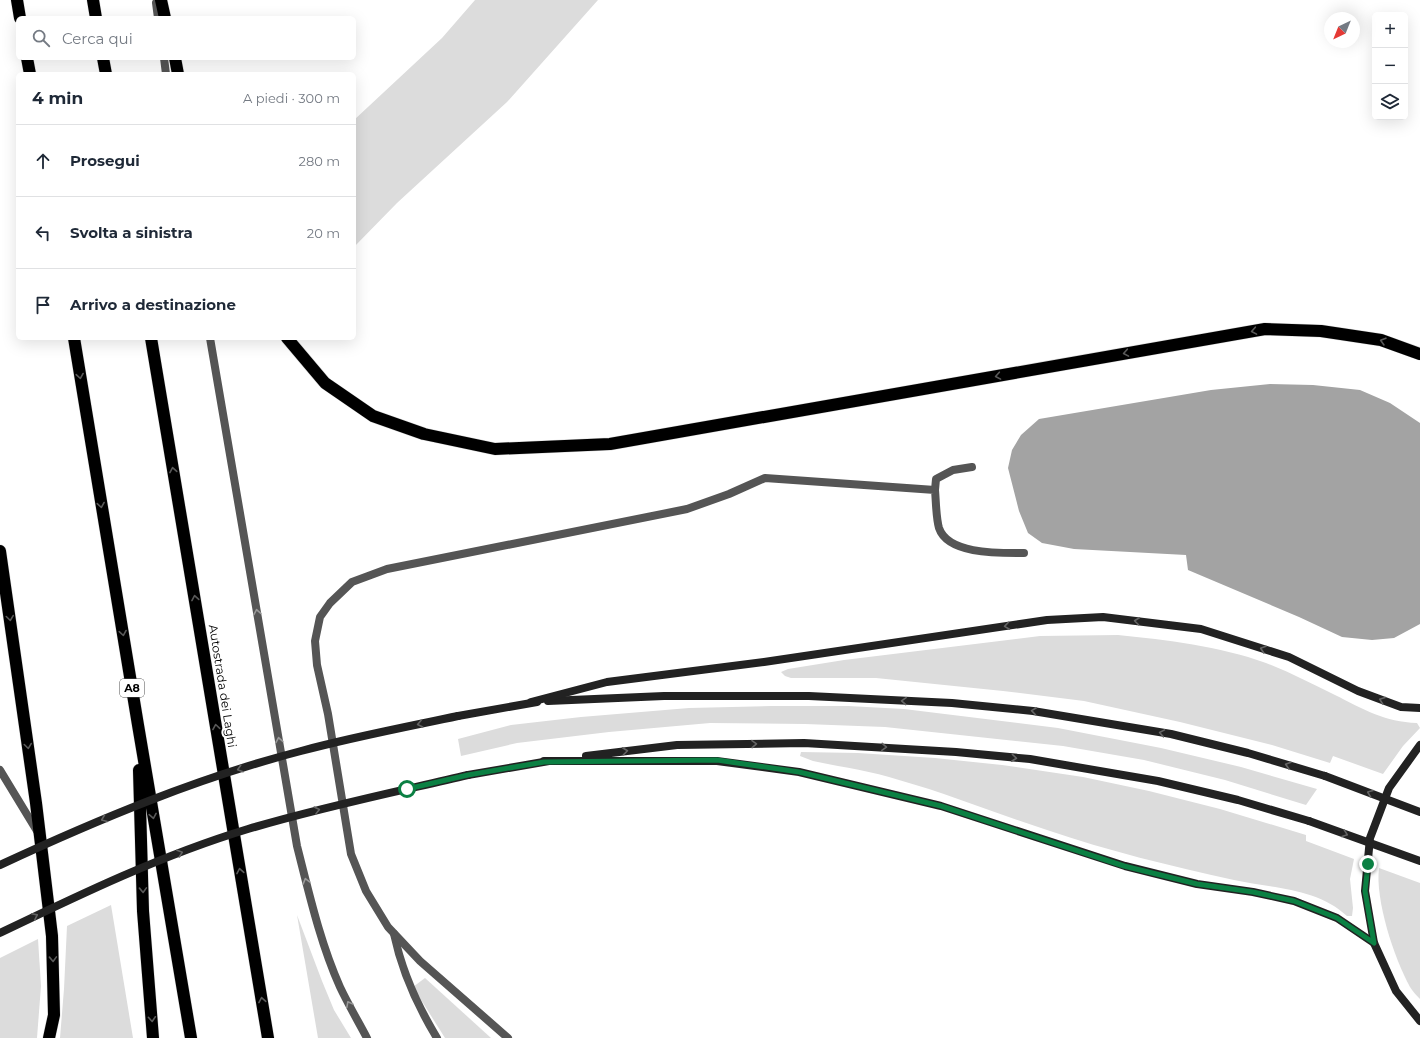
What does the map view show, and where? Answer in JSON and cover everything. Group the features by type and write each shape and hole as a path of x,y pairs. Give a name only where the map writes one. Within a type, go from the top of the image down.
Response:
{"highway":[{"path":"17,0 20,16"},
{"path":"93,0 96,16"},
{"path":"161,0 165,16"},
{"path":"27,60 30,72"},
{"path":"103,60 106,72"},
{"path":"175,60 178,72"},
{"path":"288,340 325,382 373,416 424,434 495,449 610,444 1265,329 1321,331 1381,340 1420,354"},
{"name":"A8","path":"74,340 191,1038"},
{"name":"Autostrada dei Laghi","path":"151,340 268,1038"},
{"path":"0,551 40,835 52,936 54,1014 49,1038"},
{"path":"138,725 143,910 153,1038"}],"main road":[{"path":"0,865 63,836 144,802 238,770 301,751 458,716 531,702 607,682 772,660 1047,620 1103,617 1201,629 1289,657 1358,691 1401,707 1420,708"},
{"path":"531,702 664,696 809,696 952,703 1033,710 1171,734 1248,753 1325,776 1420,812"},
{"path":"0,933 77,895 155,862 247,830 315,810 468,775 544,762 684,745 804,743 956,752 1030,759 1158,781 1238,800 1309,821 1420,861"},
{"path":"1420,745 1389,788 1370,838 1365,891 1374,943 1396,991 1420,1021"},
{"path":"544,762 717,760 799,772 941,806 1124,866 1197,884 1253,892 1294,901 1337,918 1374,943"}],"lane":[{"path":"156,0 158,16"},
{"path":"164,60 166,72"},
{"path":"210,340 297,846 314,914 326,950 340,987 367,1038"},
{"path":"972,467 953,470 936,479 934,490 939,528 946,538 962,548 986,552 1024,553"},
{"path":"508,1038 420,960 394,934 388,927 366,891 351,854 328,714 317,665 315,641 320,617 330,603 352,582 387,569 687,509 729,494 765,478 934,490"},
{"path":"0,770 40,835"},
{"path":"394,934 399,958 418,1006 437,1038"}],"shaded area":[{"path":"475,0 598,0 507,102 397,203 356,245 356,118 442,38"},
{"path":"1270,384 1313,385 1360,390 1390,403 1420,423 1420,624 1394,638 1372,640 1342,637 1188,570 1186,555 1074,549 1042,543 1028,533 1019,511 1008,468 1012,450 1021,435 1039,419 1211,390"},
{"path":"1118,635 1193,644 1248,657 1284,670 1374,714 1395,720 1417,723 1420,728 1403,746 1383,774 1333,756 1330,763 1272,745 1180,722 1084,701 876,678 791,678 785,676 781,672 788,669 844,660 1040,636"},
{"path":"848,706 904,709 1058,728 1161,748 1241,767 1317,789 1306,805 1225,780 1144,760 1063,746 885,727 710,723 609,732 517,743 461,756 458,739 511,725 581,717 689,708"},
{"path":"801,752 858,753 935,758 1002,765 1083,777 1149,791 1220,809 1306,835 1306,841 1354,859 1350,879 1353,908 1352,916 1347,916 1335,907 1308,894 1294,890 1234,880 1163,864 1116,851 1070,838 955,798 878,774 813,761 800,756"},
{"path":"1379,868 1420,883 1420,999 1410,987 1392,945 1380,896"},
{"path":"111,905 133,1038 60,1038 67,926"},
{"path":"297,915 334,1010 351,1038 318,1038"},
{"path":"38,939 41,986 37,1038 0,1038 0,958"},
{"path":"425,978 491,1038 445,1038 413,987"}],"route":[{"path":"407,789 468,775 544,762 717,760 799,772 856,787 941,806 1124,866 1197,884 1253,892 1294,901 1337,918 1374,943 1365,891 1368,864"}]}
